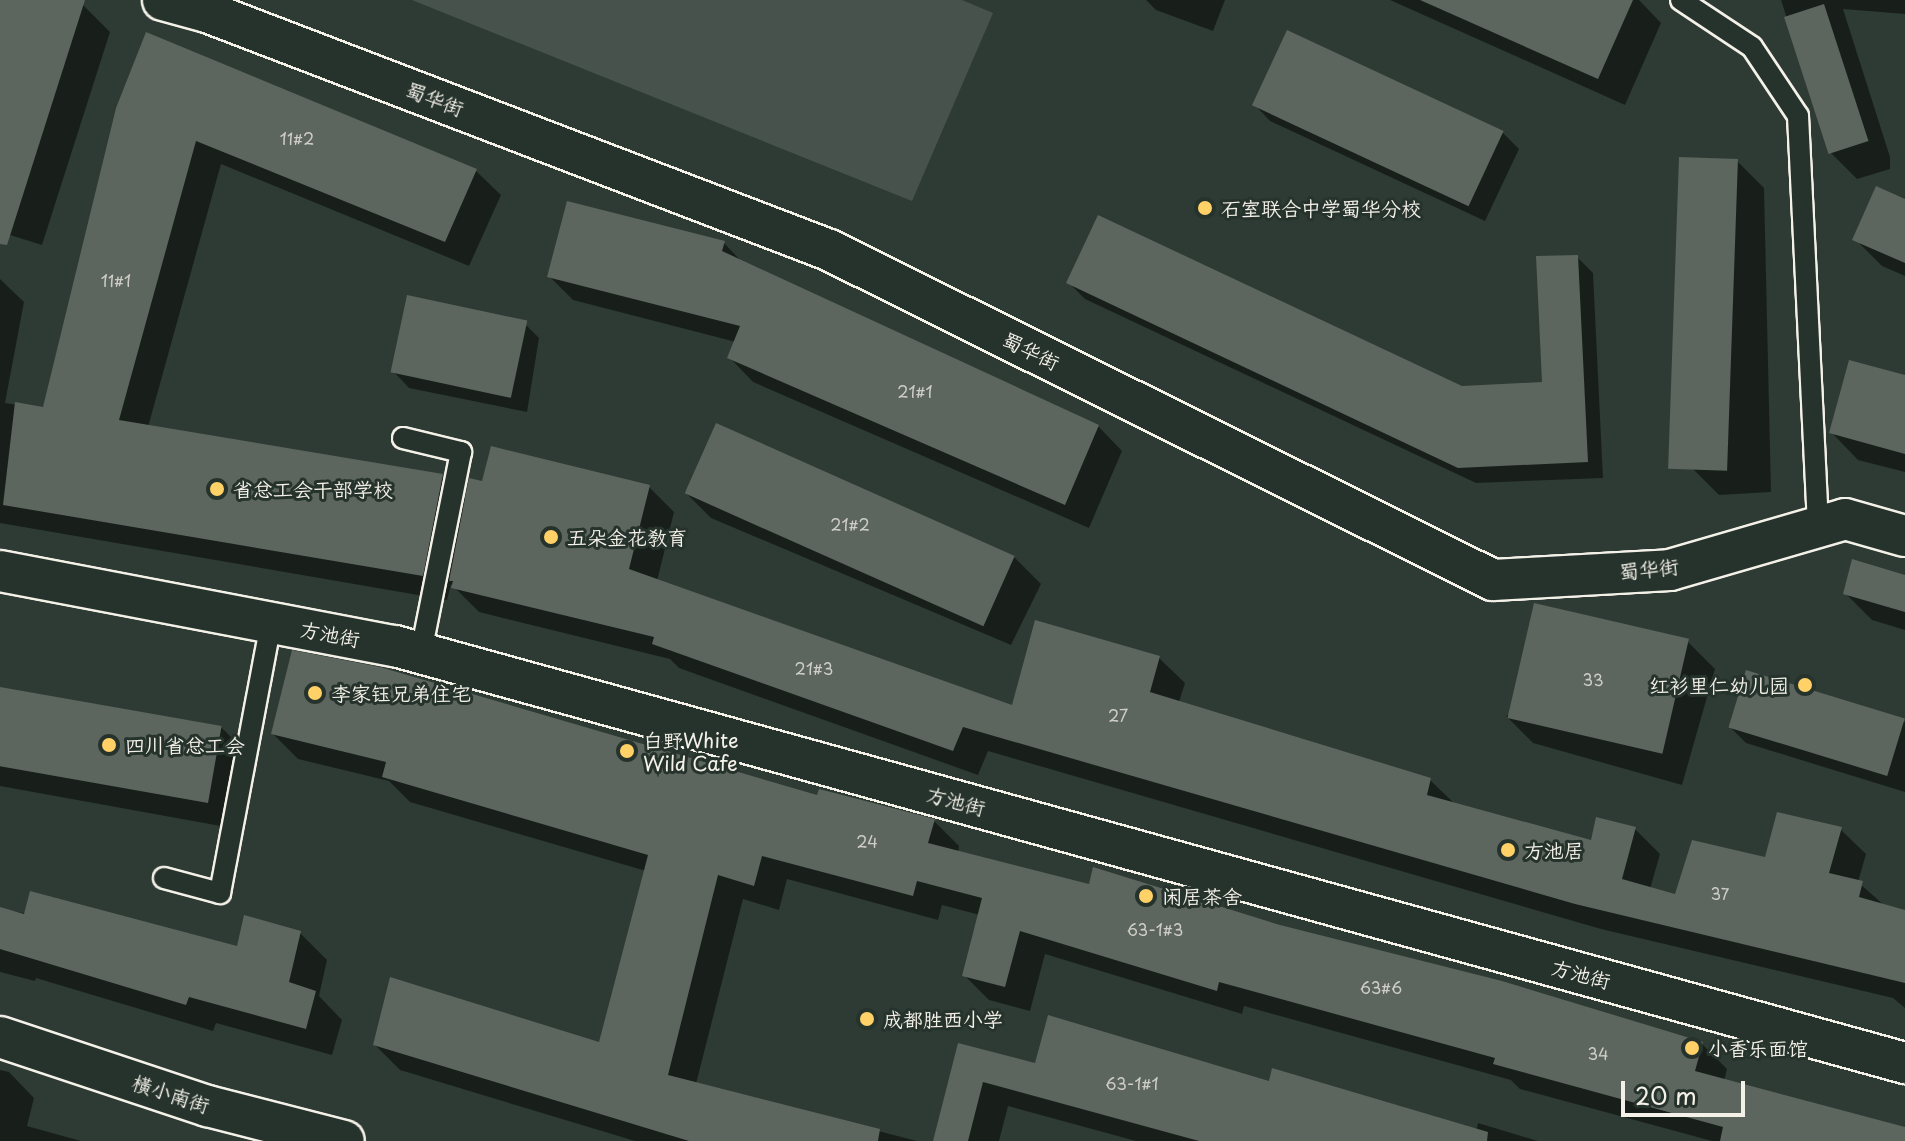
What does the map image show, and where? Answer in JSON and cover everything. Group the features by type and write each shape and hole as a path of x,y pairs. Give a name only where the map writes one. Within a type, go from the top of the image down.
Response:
{"street":[{"name":"蜀华街","path":"163,0 207,12 829,250 1493,580 1670,570 1845,519 1905,536"},
{"name":"方池街","path":"0,571 421,653 1905,1063"},
{"name":"横小南街","path":"0,1037 208,1106 344,1141"}],"lane":[{"path":"1681,0 1752,47 1798,116 1818,526"},
{"path":"403,438 461,452 421,653"},
{"path":"164,878 220,893 271,622"}],"shaded area":[{"path":"412,0 962,0 993,13 912,201"}],"building":[{"path":"0,0 85,0 7,245 0,244"},
{"path":"1420,0 1633,0 1598,79"},
{"path":"1824,4 1868,141 1829,154 1784,17"},
{"path":"1287,30 1504,131 1469,206 1252,105"},
{"path":"146,32 477,169 445,242 196,141 119,420 443,474 423,576 3,505 15,402 43,407 116,108"},
{"path":"1679,157 1738,159 1727,471 1668,469"},
{"path":"1876,186 1905,199 1905,263 1852,240"},
{"path":"567,201 725,241 722,251 1099,425 1065,505 727,358 740,326 547,277"},
{"path":"1098,215 1462,386 1542,382 1536,256 1578,255 1588,462 1458,468 1066,283"},
{"path":"407,295 527,321 511,398 391,372"},
{"path":"1849,360 1905,375 1905,454 1829,433"},
{"path":"716,423 1015,556 983,626 685,493"},
{"path":"491,446 650,485 629,569 1012,705 1035,620 1160,656 1150,692 1431,778 1427,795 1591,840 1596,817 1636,827 1622,879 1675,894 1692,840 1765,857 1777,812 1842,827 1829,873 1863,881 1859,897 1905,910 1905,983 1575,904 963,727 953,751 652,644 654,637 451,588 453,581 449,581 469,478 482,481"},
{"path":"1852,559 1905,575 1905,612 1843,594"},
{"path":"1534,603 1689,639 1662,754 1507,718"},
{"path":"292,650 380,667 817,795 819,789 935,819 928,843 1089,884 1093,867 1280,925 1502,981 1703,1042 1695,1071 1905,1127 1905,1141 1720,1141 1723,1127 1493,1064 1495,1058 1219,982 1217,991 1020,931 1005,987 962,976 982,898 917,881 913,896 762,856 754,886 718,875 668,1075 880,1129 878,1141 689,1141 373,1045 390,977 599,1042 648,855 382,777 386,762 271,734"},
{"path":"1746,670 1905,719 1887,776 1728,727"},
{"name":"四川省总工会","path":"0,687 222,726 208,803 0,766"},
{"path":"30,891 237,946 244,915 301,931 289,982 316,991 306,1029 189,997 186,1005 0,949 0,907 24,914"},
{"path":"1048,1015 1269,1081 1272,1068 1488,1132 1487,1141 1199,1141 983,1082 968,1141 933,1141 958,1043 1035,1063"}],"place":[{"name":"石室联合中学蜀华分校","path":"1205,208"},
{"name":"省总工会干部学校","path":"217,489"},
{"name":"五朵金花教育","path":"551,537"},
{"name":"红衫里仁幼儿园","path":"1805,685"},
{"name":"李家钰兄弟住宅","path":"315,693"},
{"name":"四川省总工会","path":"109,745"},
{"name":"白野White Wild Cafe","path":"627,751"},
{"name":"方池居","path":"1508,850"},
{"name":"闲居茶舍","path":"1146,896"},
{"name":"成都胜西小学","path":"867,1019"},
{"name":"小香乐面馆","path":"1692,1048"}]}
